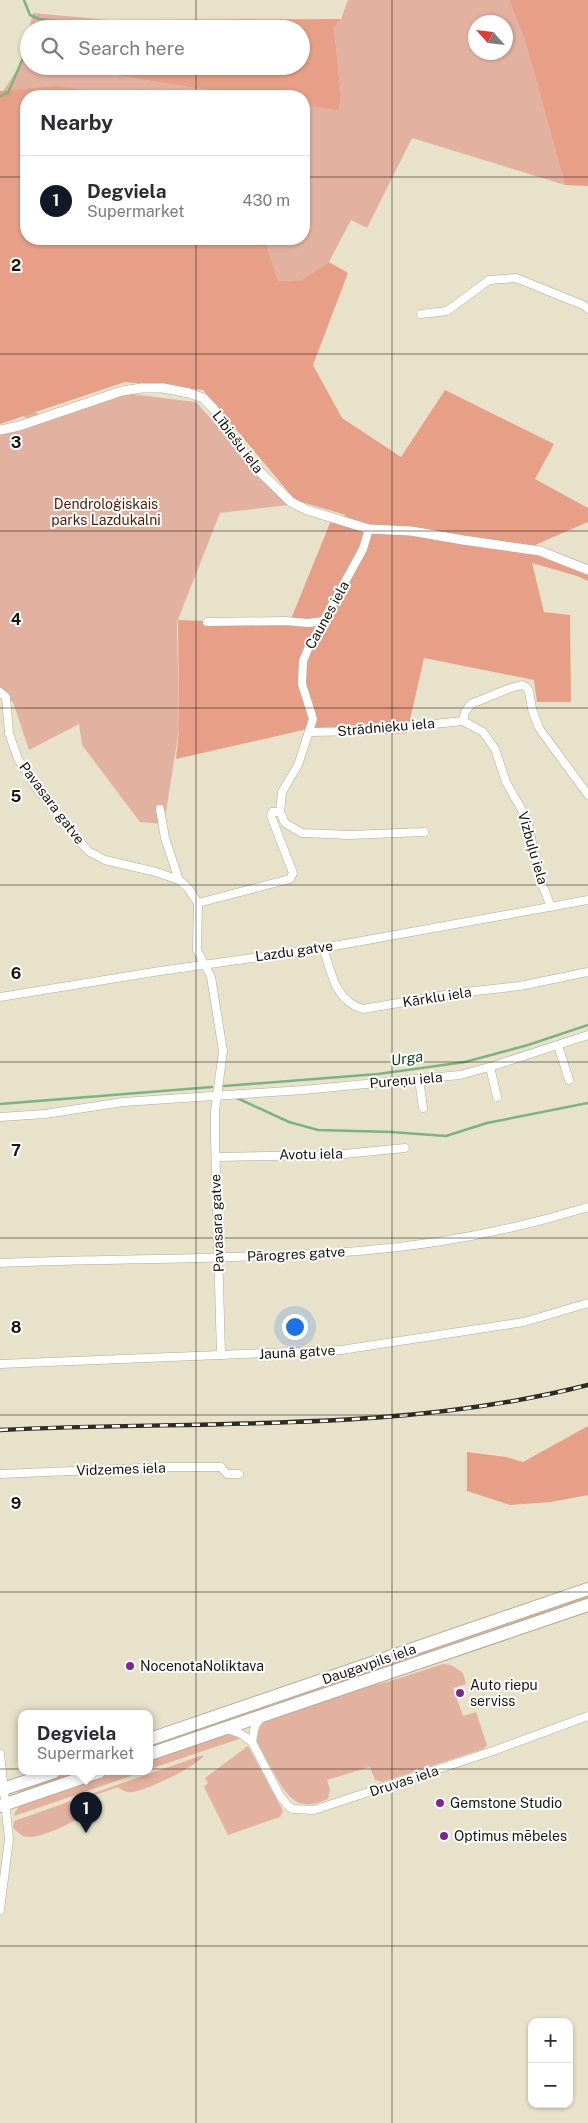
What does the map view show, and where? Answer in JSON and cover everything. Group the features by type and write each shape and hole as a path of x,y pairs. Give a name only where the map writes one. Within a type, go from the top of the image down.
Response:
{"highway":[{"name":"Daugavpils iela","path":"153,1738 588,1589"},
{"name":"Daugavpils iela","path":"153,1753 588,1605"},
{"path":"2,1789 45,1775"},
{"path":"2,1805 90,1775"}],"street":[{"path":"421,314 448,311 489,280 516,278 584,305 588,309"},
{"name":"Lībiešu iela","path":"0,430 19,426 122,391 156,388 189,393 203,398 213,408 253,465 291,502 307,510 369,529 411,531 540,551 588,570"},
{"name":"Caunes iela","path":"198,903 290,878 294,873 271,816 272,812 280,812 282,792 294,775 304,742 310,732 312,719 302,684 303,660 363,549 369,529"},
{"path":"207,622 284,621 308,623 324,621"},
{"path":"463,721 465,712 471,704 508,689 526,687 529,691 532,709 539,728 588,795"},
{"name":"Pavasara gatve","path":"0,692 6,697 9,732 18,759 38,790 88,851 105,860 156,872 179,880"},
{"name":"Strādnieku iela","path":"310,732 365,731 463,721"},
{"name":"Vizbuļu iela","path":"463,721 483,732 495,749 506,782 527,819 539,876 551,907"},
{"path":"160,809 165,838 179,880 188,888 198,903 197,950 203,964"},
{"path":"280,812 285,823 302,833 349,835 424,832"},
{"name":"Lazdu gatve","path":"0,997 203,964 323,948 588,900"},
{"name":"Kārklu iela","path":"323,948 335,984 342,998 352,1006 363,1009 457,992 520,986 588,972"},
{"name":"Pavasara gatve","path":"203,964 211,977 223,1051 215,1111 220,1355"},
{"name":"Pureņu iela","path":"0,1117 45,1114 123,1102 218,1093 302,1090 460,1075 588,1035"},
{"path":"558,1045 570,1080"},
{"path":"490,1067 497,1098"},
{"path":"419,1079 423,1108"},
{"name":"Avotu iela","path":"216,1157 334,1155 405,1148"},
{"name":"Pārogres gatve","path":"0,1263 218,1258 359,1251 434,1242 543,1221 588,1207"},
{"name":"Jaunā gatve","path":"0,1364 296,1353 376,1346 433,1335 452,1334 524,1322 588,1303"},
{"name":"Vidzemes iela","path":"0,1474 182,1466 221,1467 227,1474 239,1474"},
{"path":"227,1728 241,1734 252,1742 255,1726 262,1716"},
{"name":"Druvas iela","path":"252,1742 284,1802 293,1809 314,1810 493,1751 588,1716"},
{"path":"0,1754 2,1805 9,1839 3,1862 0,1910"}],"green space":[{"path":"348,0 509,0 525,41 565,185 412,138 367,228 351,220 329,262 301,280 278,281 267,245 310,245 310,106 339,111 341,94 334,28 341,19"},
{"path":"33,13 109,20 31,20"},
{"path":"20,66 20,75 113,75 207,90 20,90 20,92 3,91"},
{"name":"Dendroloģiskais parks Lazdukalni","path":"122,393 196,402 288,505 220,513 177,622 179,730 164,824 140,822 82,745 79,724 29,750 13,702 0,695 0,434 36,422 0,406 0,397 48,418"},
{"path":"588,1594 588,1599 153,1748 153,1743"},
{"path":"443,1664 451,1665 463,1673 466,1684 453,1688 463,1716 476,1712 487,1745 483,1749 382,1782 375,1780 370,1767 327,1780 330,1790 328,1799 319,1803 304,1804 298,1802 283,1788 256,1739 260,1726 268,1719 357,1689 387,1682"},
{"path":"231,1734 239,1739 153,1768 153,1758"},
{"path":"248,1746 283,1811 280,1817 228,1835 204,1787 208,1783 205,1778"},
{"path":"204,1756 181,1772 148,1787 130,1792 118,1787 95,1795 91,1807 85,1814 51,1832 35,1837 27,1837 20,1834 13,1827 14,1821 146,1775 153,1775 153,1772"},
{"path":"60,1775 75,1775 22,1793 18,1792 21,1788"},
{"path":"104,1775 134,1775 14,1816 21,1804"}],"shaded area":[{"path":"509,0 588,0 588,186 565,185 525,41"},
{"path":"341,19 334,28 341,94 339,111 310,106 310,90 207,90 113,75 310,75 310,20 109,20"},
{"path":"60,86 78,90 20,90 20,245 267,245 278,281 301,280 329,262 348,273 313,365 342,418 401,457 445,390 554,444 535,479 588,508 588,522 535,545 588,574 588,581 532,563 544,612 570,615 571,702 537,702 534,680 424,658 407,733 357,734 308,729 176,759 179,730 178,620 289,624 330,523 346,515 295,500 203,390 125,382 0,424 0,91"},
{"path":"588,1426 588,1495 551,1502 510,1505 467,1491 467,1452 506,1457 523,1462"}],"waterway":[{"path":"24,0 30,15 48,20"},
{"path":"0,96 8,93 20,65"},
{"name":"Urga","path":"224,1086 378,1074 465,1062 528,1045 588,1025"},
{"name":"Urga","path":"0,1104 212,1087"},
{"path":"237,1098 289,1122 318,1130 446,1136 487,1123 588,1103"}],"railway":[{"path":"0,1430 296,1422 370,1418 516,1401 588,1385"}],"place":[{"name":"NocenotaNoliktava","path":"130,1666"},
{"name":"Auto riepu serviss","path":"460,1693"},
{"name":"Gemstone Studio","path":"440,1803"},
{"name":"Degviela","path":"86,1833"},
{"name":"Optimus mēbeles","path":"444,1836"}]}
